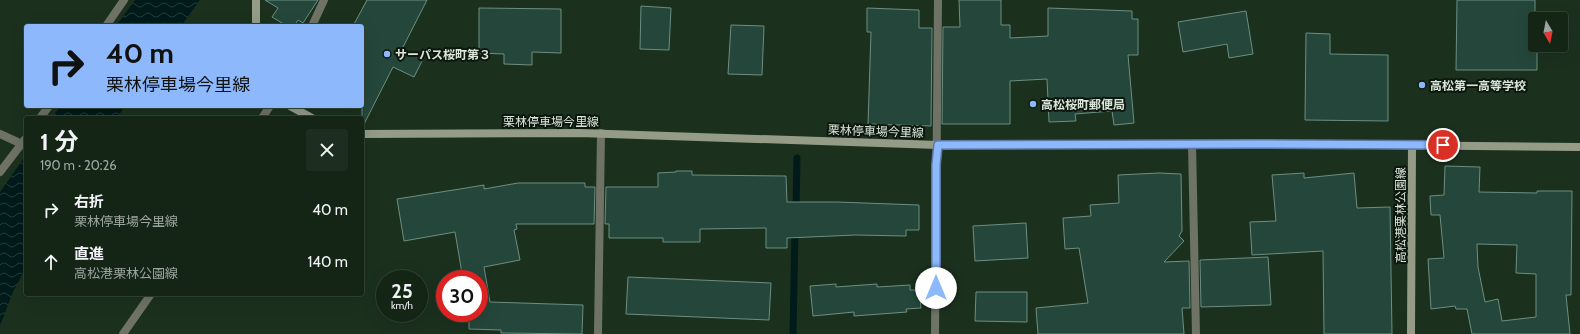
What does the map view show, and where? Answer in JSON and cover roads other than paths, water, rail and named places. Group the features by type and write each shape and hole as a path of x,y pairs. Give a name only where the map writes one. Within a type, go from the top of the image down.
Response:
{"main road":[{"path":"256,0 256,24"},
{"path":"294,108 308,116"},
{"name":"栗林停車場今里線","path":"364,134 601,133 938,145 1412,145"},
{"path":"1412,145 1580,147"},
{"name":"高松港栗林公園線","path":"1411,334 1412,145"}],"street":[{"path":"107,24 124,0"},
{"path":"313,24 324,0"},
{"path":"935,334 936,173 938,145 938,0"},
{"path":"598,334 601,133"},
{"path":"0,134 24,141 0,172"},
{"path":"1192,144 1196,334"},
{"path":"125,333 150,296"}],"water":[{"path":"135,0 200,0 182,24 117,24"},
{"path":"59,108 124,108 118,116 53,116"},
{"path":"24,158 24,271 13,292 0,326 0,192"}],"waterway":[{"path":"796,210 797,158"},
{"path":"793,334 795,229"}],"place":[{"name":"サーパス桜町第３","path":"387,54"},
{"name":"高松第一高等学校","path":"1422,85"},
{"name":"高松桜町郵便局","path":"1033,104"}]}
